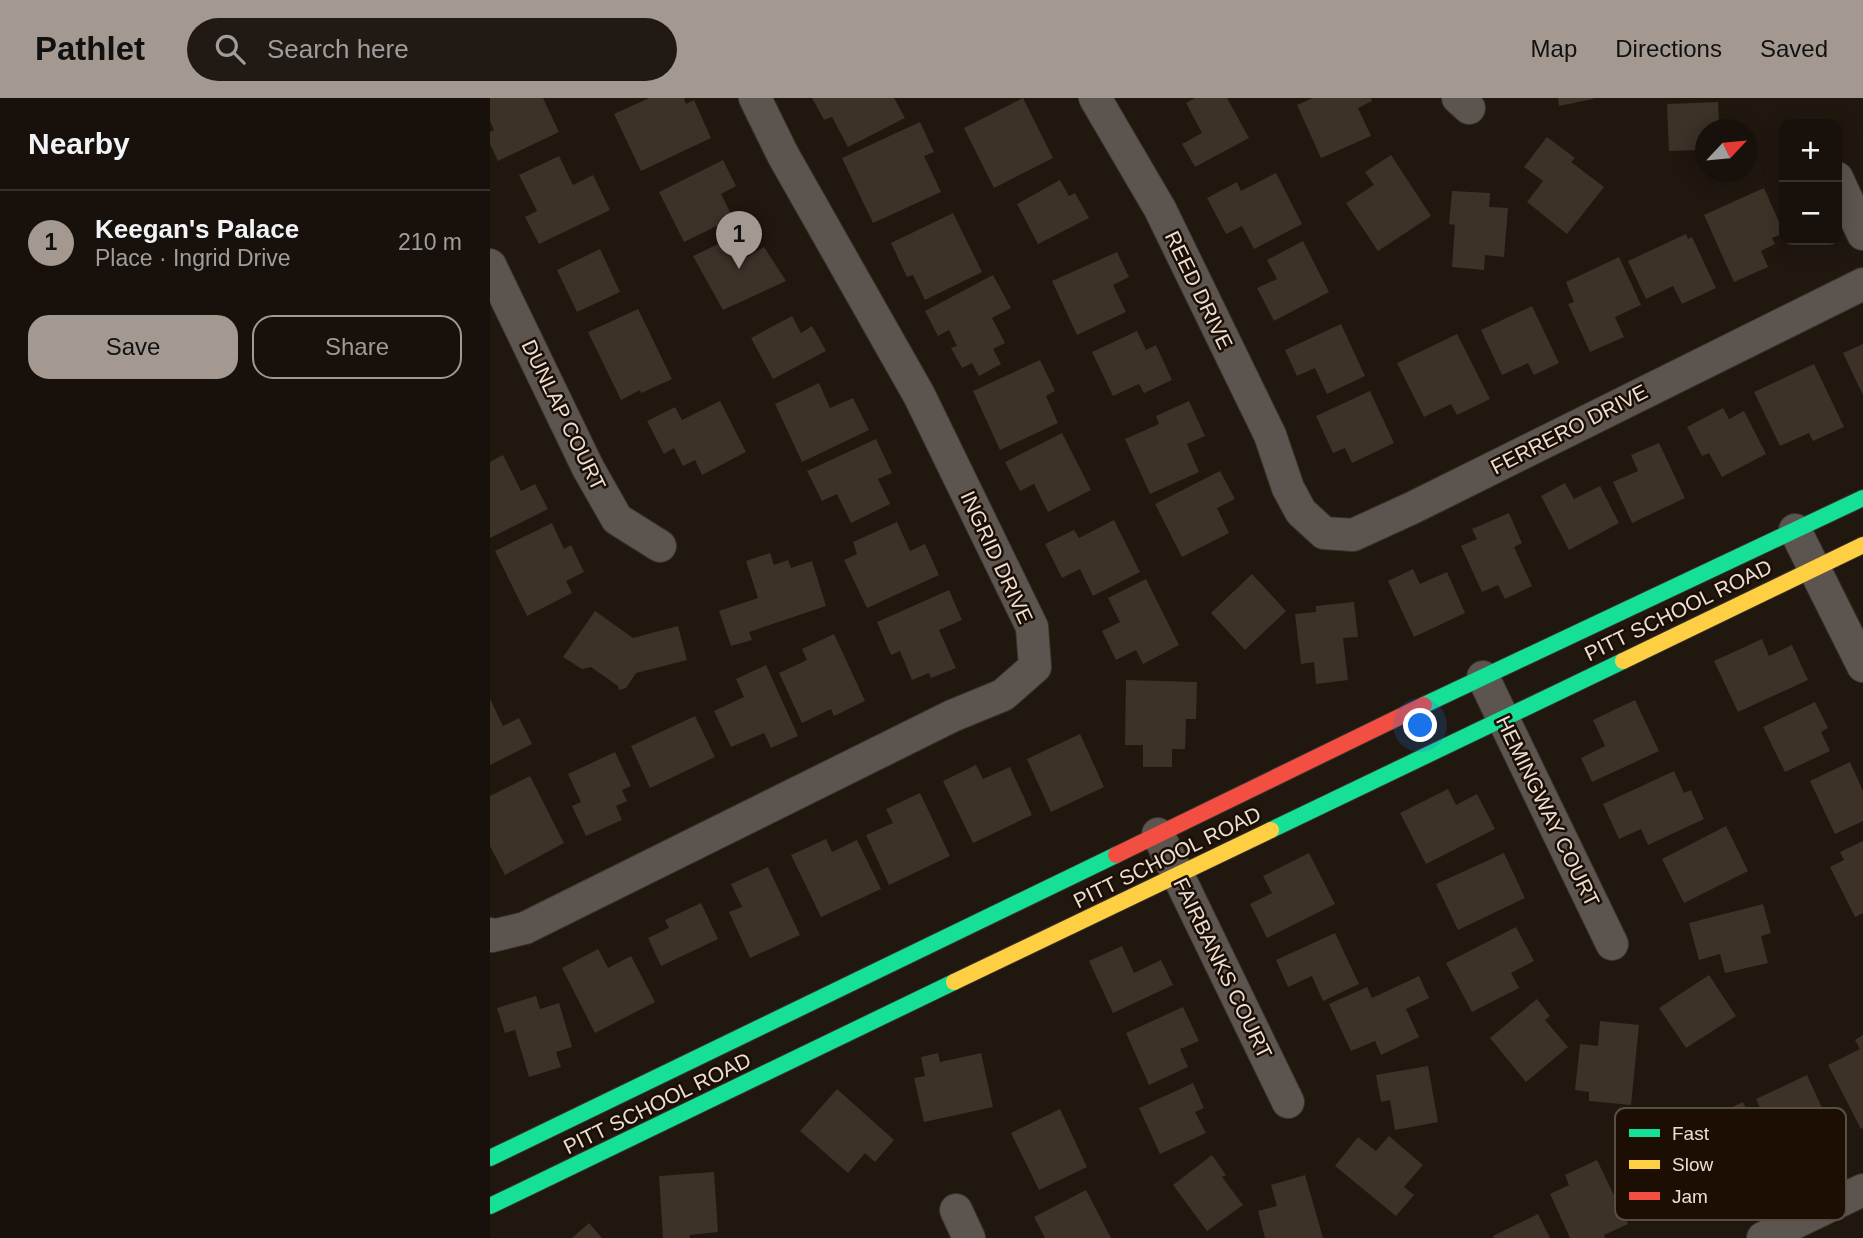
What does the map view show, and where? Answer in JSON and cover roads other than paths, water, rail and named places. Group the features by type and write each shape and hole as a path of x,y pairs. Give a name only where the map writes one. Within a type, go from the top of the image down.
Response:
{"main road":[{"name":"PITT SCHOOL ROAD","path":"490,1158 1483,677 1863,498"},
{"name":"PITT SCHOOL ROAD","path":"490,1206 1863,545"}],"street":[{"name":"INGRID DRIVE","path":"490,934 492,936 525,928 952,716 1003,695 1035,667 1032,628 919,395 783,155 755,98"},
{"name":"REED DRIVE","path":"1095,98 1160,209 1270,435 1288,488"},
{"path":"1839,182 1863,234"},
{"name":"DUNLAP COURT","path":"490,265 588,468 617,519 660,546"},
{"name":"FERRERO DRIVE","path":"1288,488 1301,512 1324,533 1353,535 1863,284"},
{"path":"1796,530 1863,666"},
{"name":"HEMINGWAY COURT","path":"1483,677 1612,944"},
{"name":"FAIRBANKS COURT","path":"1158,834 1288,1102"},
{"path":"1846,1198 1863,1190"},
{"path":"956,1210 969,1238"},
{"path":"1763,1238 1800,1220"}],"place":[{"name":"Keegan's Palace","path":"739,269"}]}
